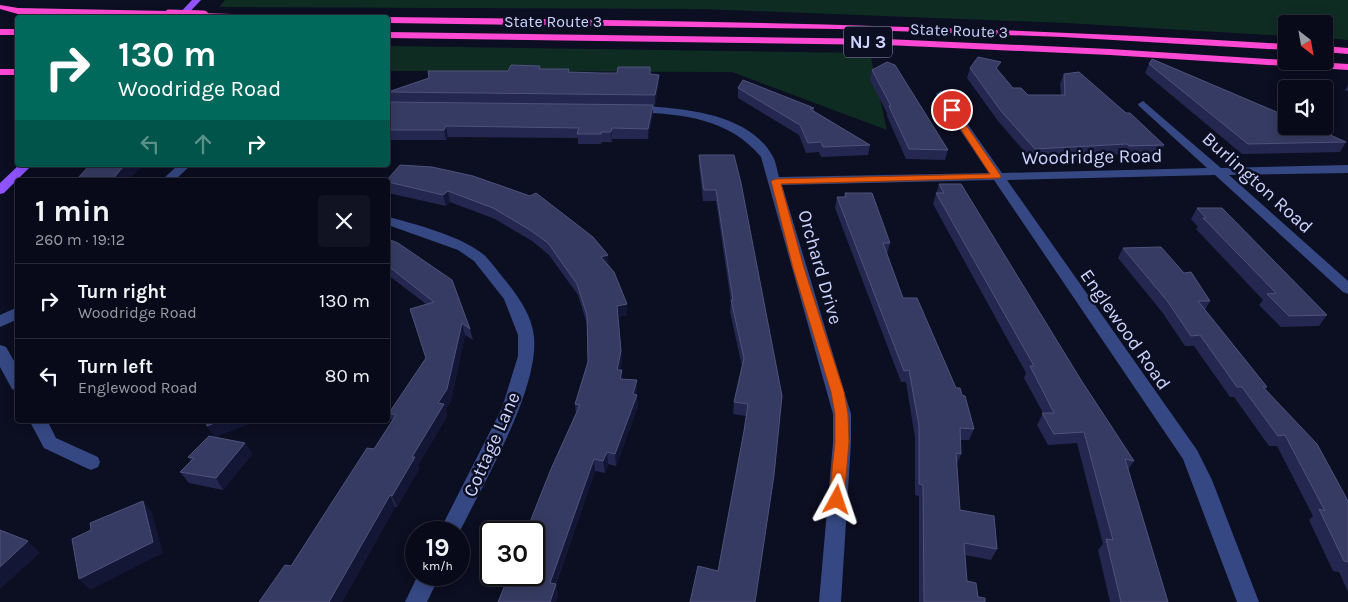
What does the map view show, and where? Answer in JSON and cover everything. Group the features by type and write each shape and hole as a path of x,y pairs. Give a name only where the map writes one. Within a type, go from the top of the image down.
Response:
{"highway":[{"path":"0,7 18,11 204,15"},
{"path":"0,17 15,17"},
{"name":"State Route 3","path":"390,20 891,27 1088,35 1278,47"},
{"path":"0,32 15,32"},
{"name":"State Route 3","path":"390,35 778,39 1053,49 1348,67"},
{"path":"0,39 15,39"},
{"path":"390,42 778,39"},
{"path":"1333,50 1348,51"},
{"path":"0,72 15,72"}],"main road":[{"path":"182,15 197,0"},
{"path":"2,187 24,167"}],"street":[{"name":"Englewood Road","path":"941,94 1190,455 1202,480 1248,602"},
{"name":"Burlington Road","path":"1143,104 1348,289"},
{"name":"Orchard Drive","path":"624,109 682,112 713,120 742,131 760,146 767,156 776,181 799,268 842,414 842,442 830,602"},
{"path":"170,178 183,167"},
{"name":"Woodridge Road","path":"776,181 1348,169"},
{"name":"Cottage Lane","path":"390,221 463,247 479,258 510,296 520,315 526,334 526,356 511,408 454,521"},
{"path":"0,322 15,314"},
{"path":"0,351 15,379"},
{"path":"40,423 50,443 91,462"},
{"path":"416,602 424,586"}],"green space":[{"path":"225,0 1348,0 1348,40 1333,39 1333,15 1278,15 1278,36 1066,23 701,9 219,7"},
{"path":"390,46 870,53 887,130 732,72 390,71"}],"building":[{"path":"978,57 1001,62 996,68 1013,88 1021,88 1028,95 1065,95 1064,74 1079,72 1126,113 1130,113 1164,145 1129,146 1127,144 1035,149 1001,111 970,68"},
{"path":"1152,59 1278,113 1278,135 1330,135 1346,142 1248,144 1149,64"},
{"path":"887,62 895,65 948,150 909,149 889,106 891,106 872,70"},
{"path":"511,65 540,66 539,69 569,69 568,72 600,73 617,73 618,67 650,67 650,74 659,75 655,95 390,92 429,78 428,71 508,71"},
{"path":"743,80 814,108 810,109 870,145 823,147 821,142 808,143 800,125 738,88"},
{"path":"390,102 653,105 648,129 612,128 611,132 601,132 601,134 577,134 579,128 446,126 444,130 390,130"},
{"path":"699,155 734,155 782,396 774,475 755,602 690,602 698,566 718,571 748,404 734,402 744,358 731,300 733,300 716,190 704,190"},
{"path":"400,165 432,167 473,176 530,196 536,193 593,237 608,255 601,257 614,272 627,304 617,306 621,351 617,370 622,370 620,379 637,380 633,394 637,395 615,454 607,452 603,461 594,459 550,583 556,584 550,602 498,602 505,586 545,586 545,521 530,521 580,405 575,404 588,362 587,315 577,284 548,243 493,208 448,191 443,195 390,182 390,178"},
{"path":"88,167 124,167 114,178 78,178"},
{"path":"939,184 961,184 1081,380 1134,461 1125,459 1168,602 1121,602 1106,539 1113,540 1084,432 1054,434 1042,413 1054,413 1030,366 1034,366 936,193 944,193"},
{"path":"845,193 872,193 890,243 883,243 903,298 917,298 956,388 960,388 962,395 965,396 974,429 960,428 961,454 956,453 960,510 994,516 997,549 964,543 967,581 976,583 978,597 985,598 985,602 924,602 923,485 919,484 919,426 909,370 904,371 837,197 846,197"},
{"path":"1197,208 1222,208 1327,315 1289,316 1267,294 1276,293 1203,218 1206,218"},
{"path":"390,240 398,243 452,280 470,329 462,323 447,389 438,403 444,404 412,457 415,457 392,496 390,495 329,602 259,602 285,565 291,566 367,448 374,449 396,415 390,413 390,412 426,358 410,309 434,302 390,268"},
{"path":"1161,247 1184,273 1191,272 1210,301 1198,301 1267,387 1263,387 1317,444 1348,501 1348,562 1344,561 1319,509 1325,511 1285,435 1278,436 1242,387 1237,387 1200,335 1191,336 1168,302 1123,248"},
{"path":"209,436 245,443 216,478 180,472 194,458 188,457"},
{"path":"143,501 153,542 79,579 72,539 91,530 90,523"},
{"path":"0,530 28,541 0,567"}],"route":[{"path":"837,500 842,442 842,414 799,268 776,181 996,176 952,110"}]}
